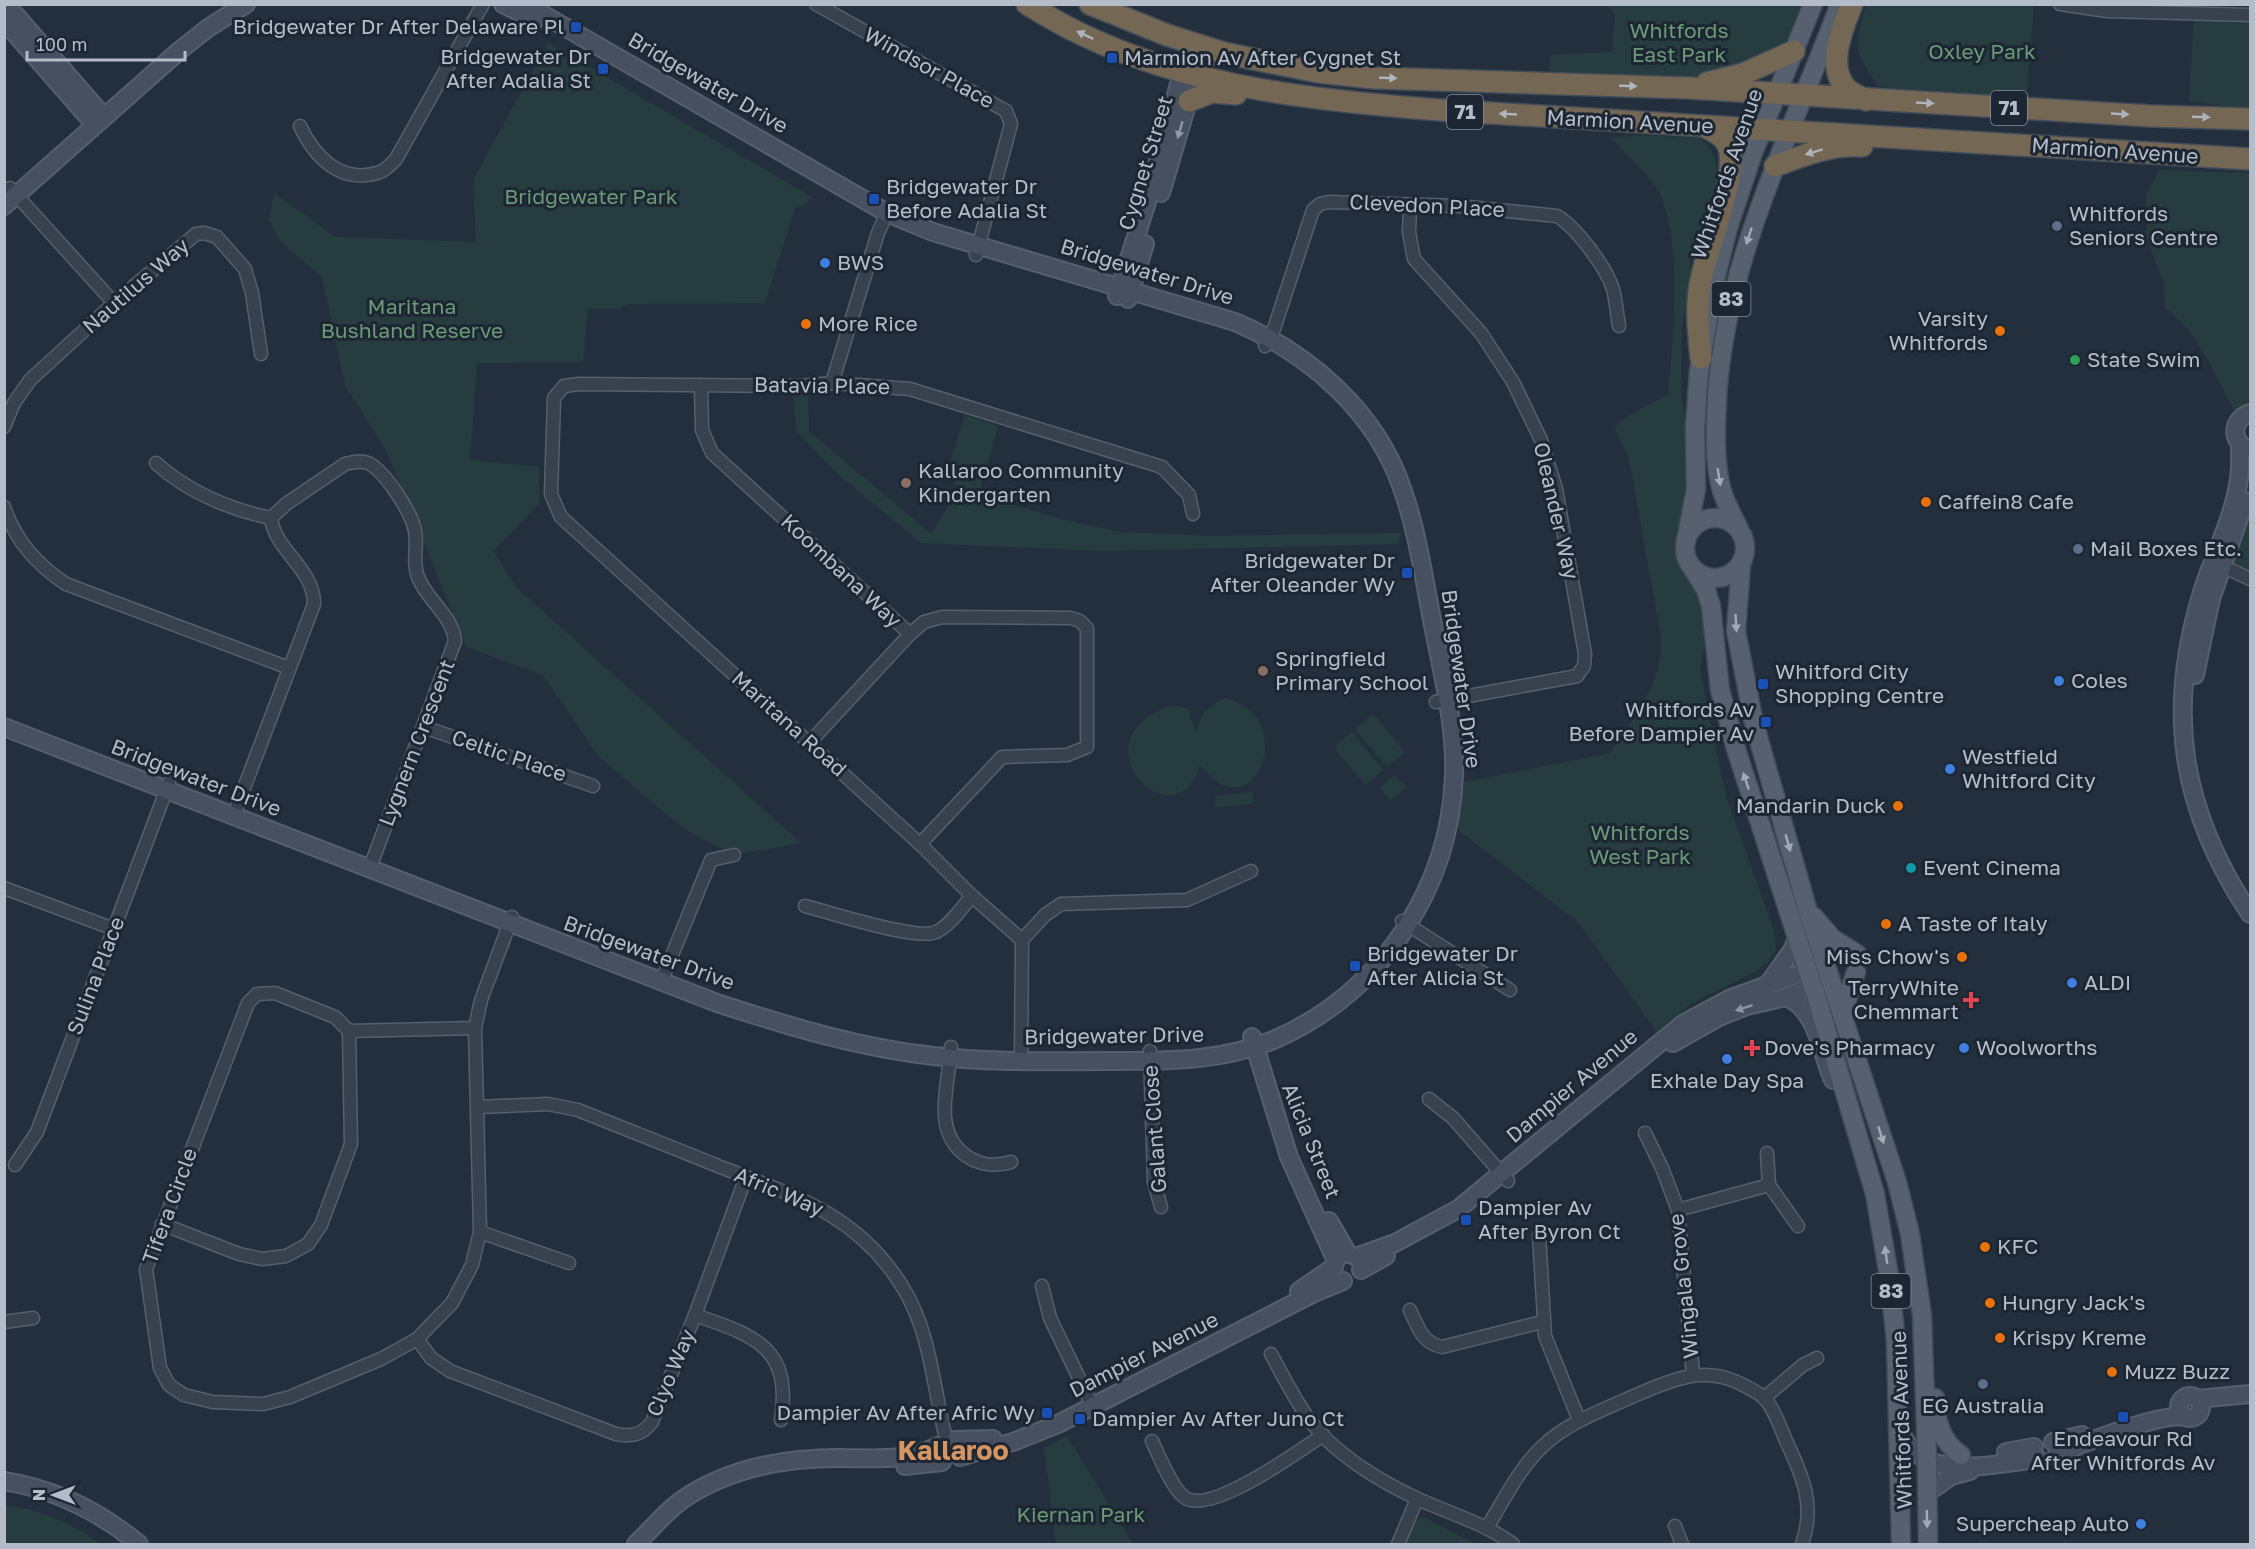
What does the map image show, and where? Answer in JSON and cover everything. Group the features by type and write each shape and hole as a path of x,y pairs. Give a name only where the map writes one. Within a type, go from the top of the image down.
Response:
{"highway":[{"name":"Marmion Avenue","path":"1027,4 1083,35 1190,73 1322,101 1706,127 1762,128 2250,159"},
{"name":"Marmion Avenue","path":"1090,4 1167,35 1224,52 1317,72 1374,78 1689,88 1867,100 2250,119"},
{"path":"1852,4 1841,35 1838,73 1844,87 1867,100"},
{"path":"1167,35 1182,53 1190,73"},
{"path":"1689,88 1743,74 1794,51"},
{"path":"1189,101 1220,92 1308,106 1322,101"},
{"path":"1701,358 1696,310 1730,175 1728,145 1718,133 1706,127"},
{"path":"1775,166 1817,151 1845,145 1976,155 2017,144"}],"main road":[{"name":"Whitfords Avenue","path":"1686,541 1695,489 1695,422 1701,358 1722,248 1762,128 1813,4"},
{"name":"Whitfords Avenue","path":"1739,529 1720,484 1716,422 1719,378 1736,281 1756,214 1806,95 1840,4"},
{"path":"1686,541 1695,526 1710,518 1727,520 1739,529"},
{"name":"83","path":"1739,529 1746,547 1741,565"},
{"name":"83","path":"1686,541 1686,556 1693,569"},
{"name":"Whitfords Avenue","path":"1741,565 1735,618 1744,679 1756,733 1807,908 1906,1218 1918,1278 1923,1342 1928,1545"},
{"path":"1693,569 1709,578 1719,579 1728,576 1741,565"},
{"name":"Whitfords Avenue","path":"1693,569 1706,590 1711,606 1720,690 1736,749 1854,1114 1875,1194 1888,1267 1896,1342 1900,1545"},
{"path":"1807,908 1857,963 1842,1016"},
{"path":"1923,1342 1931,1354 1936,1416 1944,1438 1960,1455"}],"street":[{"path":"6,4 96,117"},
{"path":"114,303 9,196 193,27 227,4"},
{"path":"96,117 201,34 246,4"},
{"path":"300,126 311,149 326,164 352,175 378,173 396,159 483,4"},
{"name":"Bridgewater Drive","path":"4,727 235,812 663,978 838,1029 951,1053 1021,1056 1150,1056 1255,1041 1297,1028 1337,1002 1381,962 1405,923 1438,832 1444,783 1441,702 1400,515 1378,459 1346,412 1268,342 1124,293 978,250 885,217 503,4"},
{"name":"Bridgewater Drive","path":"525,4 885,217"},
{"name":"Windsor Place","path":"816,4 1006,111 1011,124 978,250"},
{"path":"2060,4 2107,8 2249,11"},
{"path":"4,21 96,117"},
{"name":"Cygnet Street","path":"1124,293 1179,84 1209,57 1224,52"},
{"name":"Cygnet Street","path":"1124,293 1189,101 1192,88 1190,73"},
{"name":"Clevedon Place","path":"1268,342 1316,207 1329,202 1545,213 1563,220 1605,272 1613,290 1618,326"},
{"name":"Oleander Way","path":"1410,206 1409,232 1414,259 1481,333 1513,382 1541,440 1556,489 1585,654 1584,666 1577,676 1441,702"},
{"path":"832,383 885,217"},
{"name":"Nautilus Way","path":"4,427 14,403 30,380 189,237 211,234 217,237 248,276 261,354"},
{"name":"Batavia Place","path":"558,392 571,384 800,386 832,383 910,389 1162,467 1189,495 1193,514"},
{"name":"Koombana Way","path":"701,384 702,430 712,453 910,634 924,622 935,618 1071,618 1085,624 1089,638 1087,747 1067,754 1002,757 920,844"},
{"name":"Maritana Road","path":"558,392 554,398 552,417 551,494 561,517 810,742 920,844 972,896 1022,940"},
{"path":"2250,413 2236,425 2235,436 2245,447 2238,489 2218,564 2196,667 2192,706 2194,748 2202,789 2230,864 2250,897"},
{"path":"156,463 182,485 254,514 272,518 276,533 308,576 314,595 314,604 235,812"},
{"name":"Lygnern Crescent","path":"272,518 286,504 345,464 369,463 386,479 413,523 419,580 454,631 454,650 370,866"},
{"path":"2250,474 2247,496 2194,618 2185,665 2181,708 2183,745 2192,790 2211,844 2230,884 2250,914"},
{"path":"4,507 24,545 45,569 66,584 289,668"},
{"path":"2218,564 2250,579"},
{"path":"810,742 910,634"},
{"name":"Bridgewater Drive","path":"4,716 167,787"},
{"name":"Celtic Place","path":"424,727 593,786"},
{"name":"Sulina Place","path":"15,1165 37,1132 167,787"},
{"path":"663,978 711,860 734,855"},
{"path":"1021,1056 1022,940 1045,915 1061,904 1186,900 1251,871"},
{"path":"4,888 114,929"},
{"path":"804,906 874,924 927,934 942,928 972,896"},
{"name":"Tifera Circle","path":"349,1031 335,1017 275,993 262,993 252,998 243,1008 146,1269 149,1304 163,1377 169,1385 184,1395 230,1404 278,1401 381,1359 417,1339 452,1303 472,1265 480,1232 474,1028 481,1000 511,920"},
{"path":"1405,923 1510,990"},
{"path":"1769,983 1793,949 1797,937"},
{"name":"Dampier Avenue","path":"1505,1178 1684,1023 1706,1009 1769,983 1811,978 1828,972"},
{"name":"Dampier Avenue","path":"636,1545 682,1500 732,1475 760,1466 801,1459 900,1458 945,1447 1000,1438 1090,1401 1314,1293 1346,1265 1376,1260 1443,1229 1659,1053 1684,1036 1719,1017 1747,1006 1786,997 1811,978"},
{"path":"1786,997 1795,1000 1813,1024 1831,1074 1854,1114"},
{"path":"162,1224 253,1258 286,1256 308,1244 321,1225 351,1144 349,1031 474,1028"},
{"name":"Alicia Street","path":"1255,1041 1297,1151 1337,1238 1346,1265"},
{"path":"951,1053 944,1112 950,1135 961,1152 975,1162 988,1165 1011,1162"},
{"name":"Galant Close","path":"1150,1056 1154,1182 1161,1207"},
{"path":"1429,1099 1453,1118 1505,1178"},
{"name":"Afric Way","path":"478,1107 548,1104 578,1110 818,1206 849,1227 873,1249 902,1286 921,1327 933,1370 945,1447"},
{"name":"Wingala Grove","path":"1645,1133 1662,1168 1678,1210 1693,1374"},
{"path":"1767,1153 1768,1185 1798,1226"},
{"name":"Clyo Way","path":"417,1339 431,1358 450,1371 616,1434 634,1436 647,1429 652,1422 695,1315 746,1177"},
{"path":"1678,1210 1768,1185"},
{"path":"480,1232 570,1263"},
{"path":"1539,1234 1542,1322 1554,1361 1579,1420"},
{"path":"1042,1286 1050,1318 1090,1401"},
{"path":"1410,1310 1428,1343 1442,1347 1542,1322"},
{"path":"695,1315 748,1335 773,1355 780,1370 785,1391 782,1420"},
{"path":"4,1322 33,1318"},
{"path":"1271,1354 1308,1418 1323,1435 1364,1468 1417,1499 1488,1526 1513,1545"},
{"path":"1764,1398 1803,1365 1817,1359"},
{"path":"1488,1526 1515,1481 1545,1444 1579,1420 1693,1374 1727,1378 1764,1398 1802,1475 1808,1493 1809,1519 1802,1545"},
{"path":"1927,1493 1952,1476 2018,1466 2032,1456 2043,1439 2055,1449 2177,1415 2190,1407 2250,1394"},
{"name":"Dampier Avenue","path":"648,1545 697,1502 732,1485 764,1474 801,1468 894,1467 945,1447 962,1449 960,1457 1013,1442 1058,1424 1090,1401"},
{"path":"2190,1407 2250,1403"},
{"path":"1897,1418 1907,1444 1925,1458 1943,1465 2032,1456"},
{"path":"1152,1441 1179,1492 1190,1501 1201,1503 1216,1498 1278,1465 1323,1435"},
{"path":"1899,1476 1925,1458 1960,1455 2032,1456"},
{"path":"4,1480 79,1504 110,1521 139,1545"},
{"path":"4,1490 71,1510 97,1524 125,1545"},
{"path":"1398,1545 1417,1499"},
{"path":"1675,1526 1682,1545"}],"green space":[{"name":"Whitfords East Park","path":"1606,5 1808,5 1796,36 1776,53 1711,77 1676,82 1550,79 1550,55 1612,52 1615,14"},
{"name":"Oxley Park","path":"1866,5 2034,5 2026,103 1946,98 1878,86 1864,64 1858,48 1857,40"},
{"path":"2194,13 2250,15 2250,107 2238,108 2189,101"},
{"path":"548,43 812,197 804,206 795,208 765,303 627,304 620,309 588,309 583,362 477,363 470,460 539,467 539,504 493,551 516,587 801,843 734,855 684,829 599,757 543,675 466,647 387,452 345,385 322,277 279,240 269,220 274,193 336,237 476,242 473,180"},
{"name":"Whitfords West Park","path":"1639,135 1700,138 1715,157 1718,177 1701,244 1690,261 1691,278 1682,327 1681,395 1696,461 1692,502 1678,547 1684,570 1697,587 1708,620 1700,670 1726,796 1775,933 1776,950 1768,962 1755,972 1690,1004 1657,1032 1578,922 1449,823 1453,784 1610,753 1645,699 1658,669 1661,637 1629,459 1614,427 1634,412 1668,395 1670,372 1674,320 1674,267 1667,216 1657,188 1611,138"},
{"path":"2159,170 2250,173 2250,404 2235,412 2197,342 2177,318 2165,308 2164,283 2147,240 2146,195"},
{"path":"792,386 808,386 809,431 931,534 958,489 948,469 965,415 998,426 979,494 1057,518 1120,532 1209,536 1401,533 1398,544 1104,551 921,543 839,475 796,431"},
{"path":"2250,491 2250,573 2230,566"},
{"path":"1225,698 1246,707 1259,722 1265,738 1264,756 1259,771 1249,782 1236,787 1221,784 1200,765 1188,787 1173,795 1157,793 1142,783 1132,768 1128,749 1135,731 1153,714 1178,706 1188,709 1196,733 1206,712"},
{"path":"1373,714 1405,752 1387,767 1355,729"},
{"path":"1352,732 1383,770 1365,785 1334,747"},
{"path":"1394,775 1407,787 1390,801 1380,788"},
{"path":"1252,792 1253,804 1216,807 1215,796"},
{"name":"Kiernan Park","path":"1067,1436 1133,1544 1056,1544 1044,1448"},
{"path":"4,1505 29,1509 55,1518 100,1544 5,1544"},
{"path":"1422,1516 1475,1544 1403,1544 1413,1523"}],"place":[{"name":"Bridgewater Dr After Delaware Pl","path":"576,27"},
{"name":"Marmion Av After Cygnet St","path":"1112,58"},
{"name":"Bridgewater Dr After Adalia St","path":"603,69"},
{"name":"Bridgewater Dr Before Adalia St","path":"874,199"},
{"name":"Whitfords Seniors Centre","path":"2057,226"},
{"name":"BWS","path":"825,263"},
{"name":"More Rice","path":"806,324"},
{"name":"Varsity Whitfords","path":"2000,331"},
{"name":"State Swim","path":"2075,360"},
{"name":"Kallaroo Community Kindergarten","path":"906,483"},
{"name":"Caffein8 Cafe","path":"1926,502"},
{"name":"Mail Boxes Etc.","path":"2078,549"},
{"name":"Bridgewater Dr After Oleander Wy","path":"1407,573"},
{"name":"Springfield Primary School","path":"1263,671"},
{"name":"Coles","path":"2059,681"},
{"name":"Whitford City Shopping Centre","path":"1763,684"},
{"name":"Whitfords Av Before Dampier Av","path":"1766,722"},
{"name":"Westfield Whitford City","path":"1950,769"},
{"name":"Mandarin Duck","path":"1898,806"},
{"name":"Event Cinema","path":"1911,868"},
{"name":"A Taste of Italy","path":"1886,924"},
{"name":"Miss Chow's","path":"1962,957"},
{"name":"Bridgewater Dr After Alicia St","path":"1355,966"},
{"name":"ALDI","path":"2072,983"},
{"name":"TerryWhite Chemmart","path":"1971,1000"},
{"name":"Dove's Pharmacy","path":"1752,1048"},
{"name":"Woolworths","path":"1964,1048"},
{"name":"Exhale Day Spa","path":"1727,1059"},
{"name":"Dampier Av After Byron Ct","path":"1466,1220"},
{"name":"KFC","path":"1985,1247"},
{"name":"Hungry Jack's","path":"1990,1303"},
{"name":"Krispy Kreme","path":"2000,1338"},
{"name":"Muzz Buzz","path":"2112,1372"},
{"name":"EG Australia","path":"1983,1384"},
{"name":"Dampier Av After Afric Wy","path":"1047,1413"},
{"name":"Endeavour Rd After Whitfords Av","path":"2123,1417"},
{"name":"Dampier Av After Juno Ct","path":"1080,1419"},
{"name":"Supercheap Auto","path":"2141,1524"}],"district":[{"name":"Kallaroo","path":"953,1451"}],"park label":[{"name":"Bridgewater Park","path":"591,197"},
{"name":"Maritana Bushland Reserve","path":"412,319"}]}
